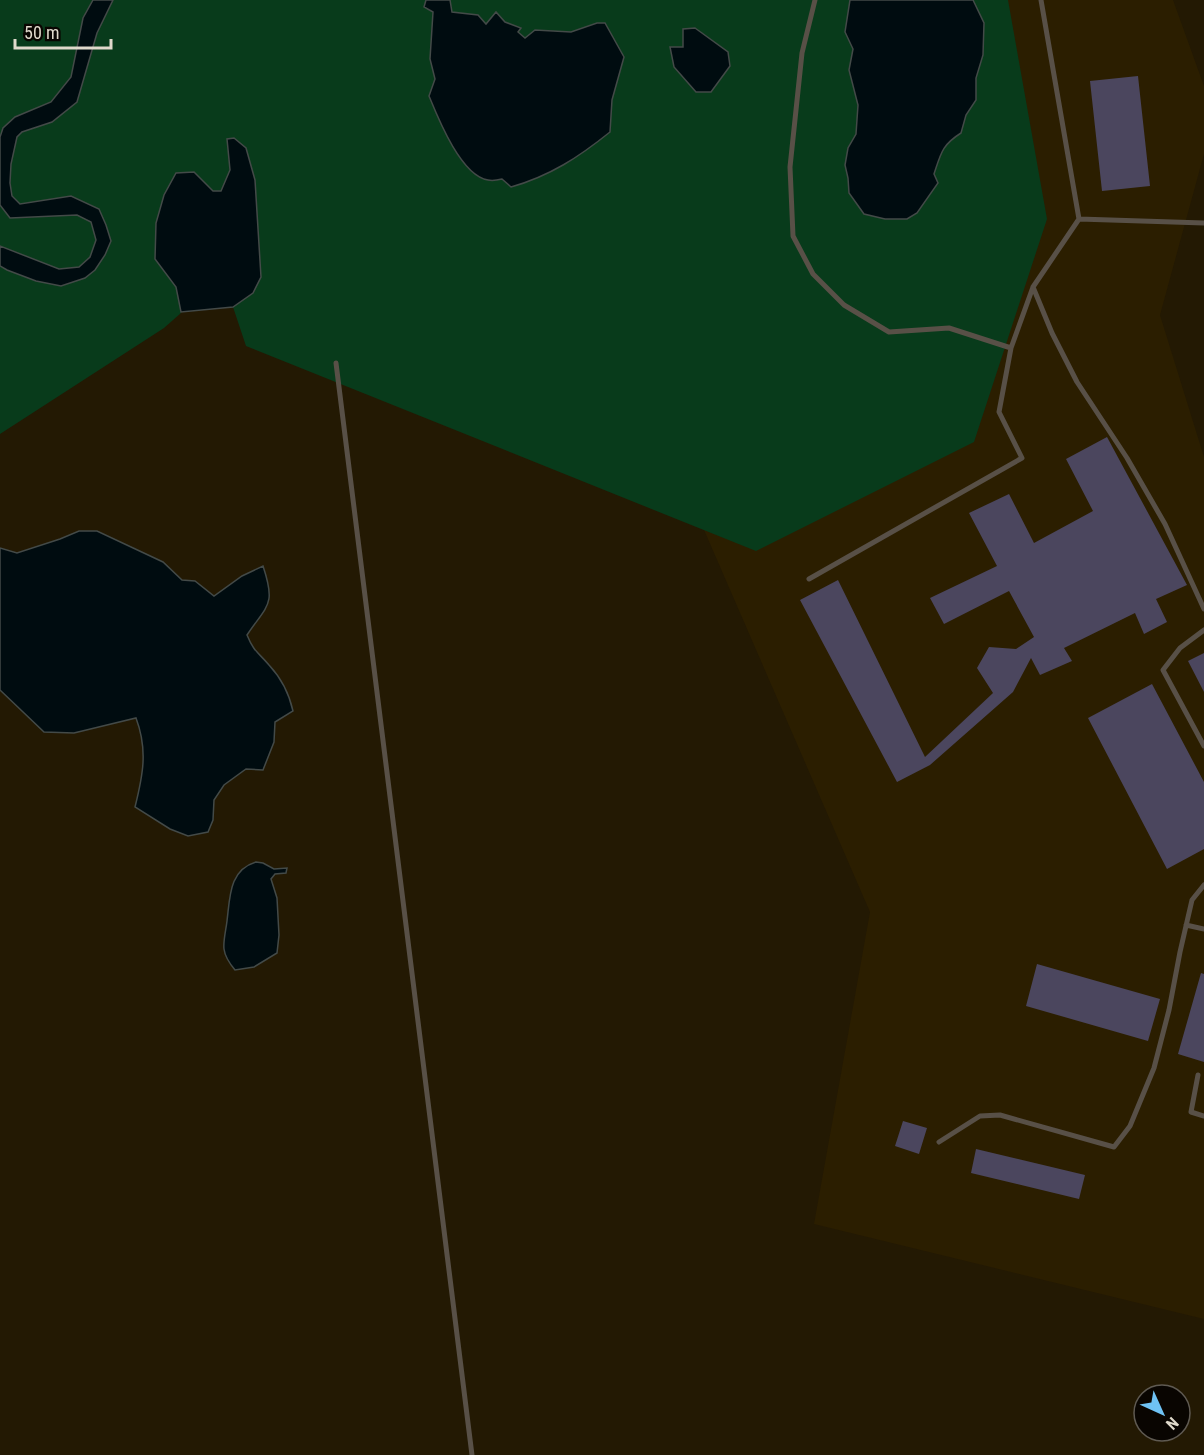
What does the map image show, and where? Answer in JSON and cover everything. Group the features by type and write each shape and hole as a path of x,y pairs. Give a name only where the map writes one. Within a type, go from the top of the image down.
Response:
{"lane":[{"path":"815,0 802,53 790,167 793,236 813,274 844,305 889,332 949,328 1011,348"},
{"path":"809,579 1022,458 999,412 1011,348 1033,287 1079,219 1041,0"},
{"path":"1079,219 1204,223"},
{"path":"1033,287 1052,333 1077,382 1127,458 1165,524 1204,609"},
{"path":"336,363 472,1455"},
{"path":"1204,630 1180,648 1163,670 1204,746"},
{"path":"939,1142 980,1116 1000,1115 1114,1147 1130,1126 1154,1068 1169,1010 1192,900 1204,885"},
{"path":"1186,925 1204,929"},
{"path":"1198,1075 1191,1112 1204,1116"}],"shaded area":[{"path":"93,0 113,0 97,33 77,102 52,122 22,132 17,137 11,164 12,196 20,204 71,196 99,209 106,225 111,241 95,270 85,278 61,286 36,281 0,266 0,246 59,269 79,267 90,257 96,240 91,222 77,215 10,218 0,205 0,137 3,128 15,117 51,102 71,77 83,18"},
{"path":"426,0 450,0 452,12 478,15 486,24 496,12 505,22 521,28 518,32 525,38 535,30 571,32 597,23 605,23 624,57 612,100 610,132 564,165 525,183 511,187 502,179 490,180 478,176 452,145 429,96 435,79 430,59 433,12 424,7"},
{"path":"545,0 1173,0 1204,86 1204,154 1160,315 1204,457 1204,1319 814,1224 870,912 625,348"},
{"path":"850,0 973,0 984,23 983,55 976,78 976,100 966,115 961,133 946,146 941,155 934,174 938,183 917,213 907,219 885,219 864,214 849,193 845,165 848,148 856,134 858,105 849,70 853,49 845,32"},
{"path":"695,28 728,52 730,66 711,92 696,92 674,67 670,47 683,47 683,29"},
{"path":"234,138 246,148 255,180 261,277 253,293 233,307 181,312 176,287 155,259 156,223 164,195 176,173 194,172 213,191 221,191 230,170 227,139"},
{"path":"79,531 97,531 163,562 182,580 195,581 214,596 242,576 263,566 269,589 268,604 247,635 254,649 281,681 293,711 275,722 274,742 263,770 246,769 224,785 214,800 213,820 208,832 188,836 170,829 135,807 143,762 142,741 136,718 74,733 44,732 0,690 0,548 17,553"},
{"path":"256,862 274,869 287,868 286,873 275,874 271,879 277,898 279,935 277,953 254,967 235,970 227,958 224,946 230,894 240,871"}],"green space":[{"path":"0,0 93,0 83,18 71,77 51,102 15,117 3,128 0,137"},
{"path":"113,0 1008,0 1047,219 974,442 756,551 246,346 233,307 253,293 227,139 230,170 221,191 213,191 155,258 177,287 181,313 164,328 0,434 0,266 61,286 111,241 71,196 20,204 12,196 10,183 11,164 17,136 22,132 52,122 77,102 97,33"},
{"path":"0,205 10,218 77,215 91,222 96,240 90,257 79,267 59,269 3,248 0,246"}],"building":[{"path":"1138,76 1150,186 1102,191 1090,81"},
{"path":"1107,437 1187,585 1156,599 1167,622 1144,634 1135,613 1064,648 1072,661 1040,675 1031,658 1013,692 930,765 897,782 800,600 838,580 925,757 993,693 977,668 989,647 1016,649 1034,637 1009,591 944,624 930,598 997,566 969,513 1009,494 1034,543 1093,511 1066,459"},
{"path":"1204,653 1204,692 1188,661"},
{"path":"1152,684 1204,782 1204,849 1167,869 1088,718"},
{"path":"1037,964 1160,999 1148,1041 1026,1006"},
{"path":"1201,973 1204,974 1204,1062 1178,1054"},
{"path":"903,1121 927,1128 919,1154 895,1146"},
{"path":"976,1149 1085,1175 1079,1199 971,1173"}]}
